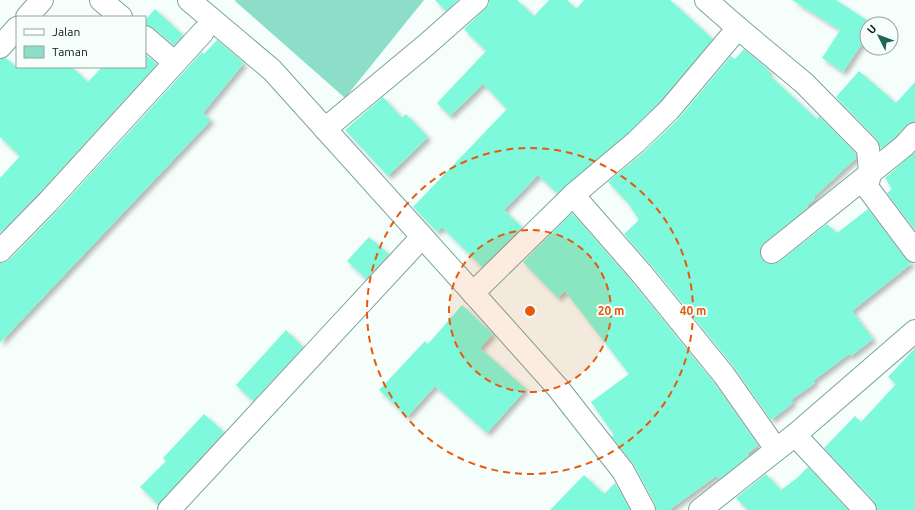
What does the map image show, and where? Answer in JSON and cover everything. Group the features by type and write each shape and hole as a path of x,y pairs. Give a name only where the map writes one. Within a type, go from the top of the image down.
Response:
{"street":[{"path":"28,16 42,0"},
{"path":"101,0 120,16"},
{"path":"189,0 272,70 558,388 623,471 644,510"},
{"path":"325,129 420,50 477,0"},
{"path":"706,0 804,83 868,148 870,174 867,187 915,251"},
{"path":"473,293 573,195 636,142 670,110 738,28"},
{"path":"0,47 16,29"},
{"path":"0,251 48,202 174,62 203,32"},
{"path":"146,38 174,62"},
{"path":"772,252 904,146 915,134"},
{"path":"573,195 642,274 724,375 776,449"},
{"path":"169,510 422,236"},
{"path":"700,510 795,435 915,331"},
{"path":"795,435 865,510"}],"green space":[{"path":"424,0 345,98 235,1"}],"building":[{"path":"435,0 458,0 446,11"},
{"path":"489,0 517,0 534,16 549,0 567,0 576,9 584,0 670,0 713,39 660,101 628,133 557,193 538,175 504,210 522,227 482,267 442,227 437,232 413,207 507,109 483,84 450,116 437,103 486,51 464,29 485,9 489,4"},
{"path":"792,0 836,0 861,16 859,16 859,48 843,72 822,58 840,30"},
{"path":"155,9 183,35 174,45 153,28 146,25 146,19"},
{"path":"217,40 244,63 203,113 211,120 0,343 0,263 4,263 9,260 57,211 202,52 204,54"},
{"path":"744,49 764,66 770,72 768,74 817,119 819,116 856,154 856,158 814,197 815,199 806,206 808,207 764,243 760,248 762,259 768,264 779,262 827,224 837,233 868,209 905,258 912,263 852,311 873,339 851,356 849,354 813,381 815,383 791,400 793,403 771,420 734,367 624,234 639,220 628,203 608,182 644,152 678,119 731,56 735,59"},
{"path":"146,55 157,64 39,193 0,233 0,178 20,156 0,137 0,59 6,58 16,68 73,68 88,82 101,68 146,68"},
{"path":"859,71 896,103 915,82 915,122 911,122 906,125 881,149 877,139 836,97"},
{"path":"383,97 402,118 406,114 428,137 388,176 345,130"},
{"path":"915,152 915,230 887,193 892,189 885,178"},
{"path":"572,213 632,282 714,383 758,445 747,454 749,456 719,479 716,476 669,510 656,510 655,504 634,465 612,437 614,435 591,402 629,374 565,291 558,298 523,262"},
{"path":"369,237 389,254 366,279 347,261"},
{"path":"462,305 493,334 480,348 526,389 487,433 435,386 407,417 379,390 425,341 428,344"},
{"path":"286,330 303,347 253,401 236,385"},
{"path":"915,348 915,510 877,510 874,501 824,448 855,416 861,422 896,384 888,377"},
{"path":"204,414 224,432 158,504 140,487 166,461 163,458"},
{"path":"808,467 848,510 748,510 736,498 766,474 781,490 797,478"},
{"path":"584,475 604,494 615,483 630,510 550,510"}]}
